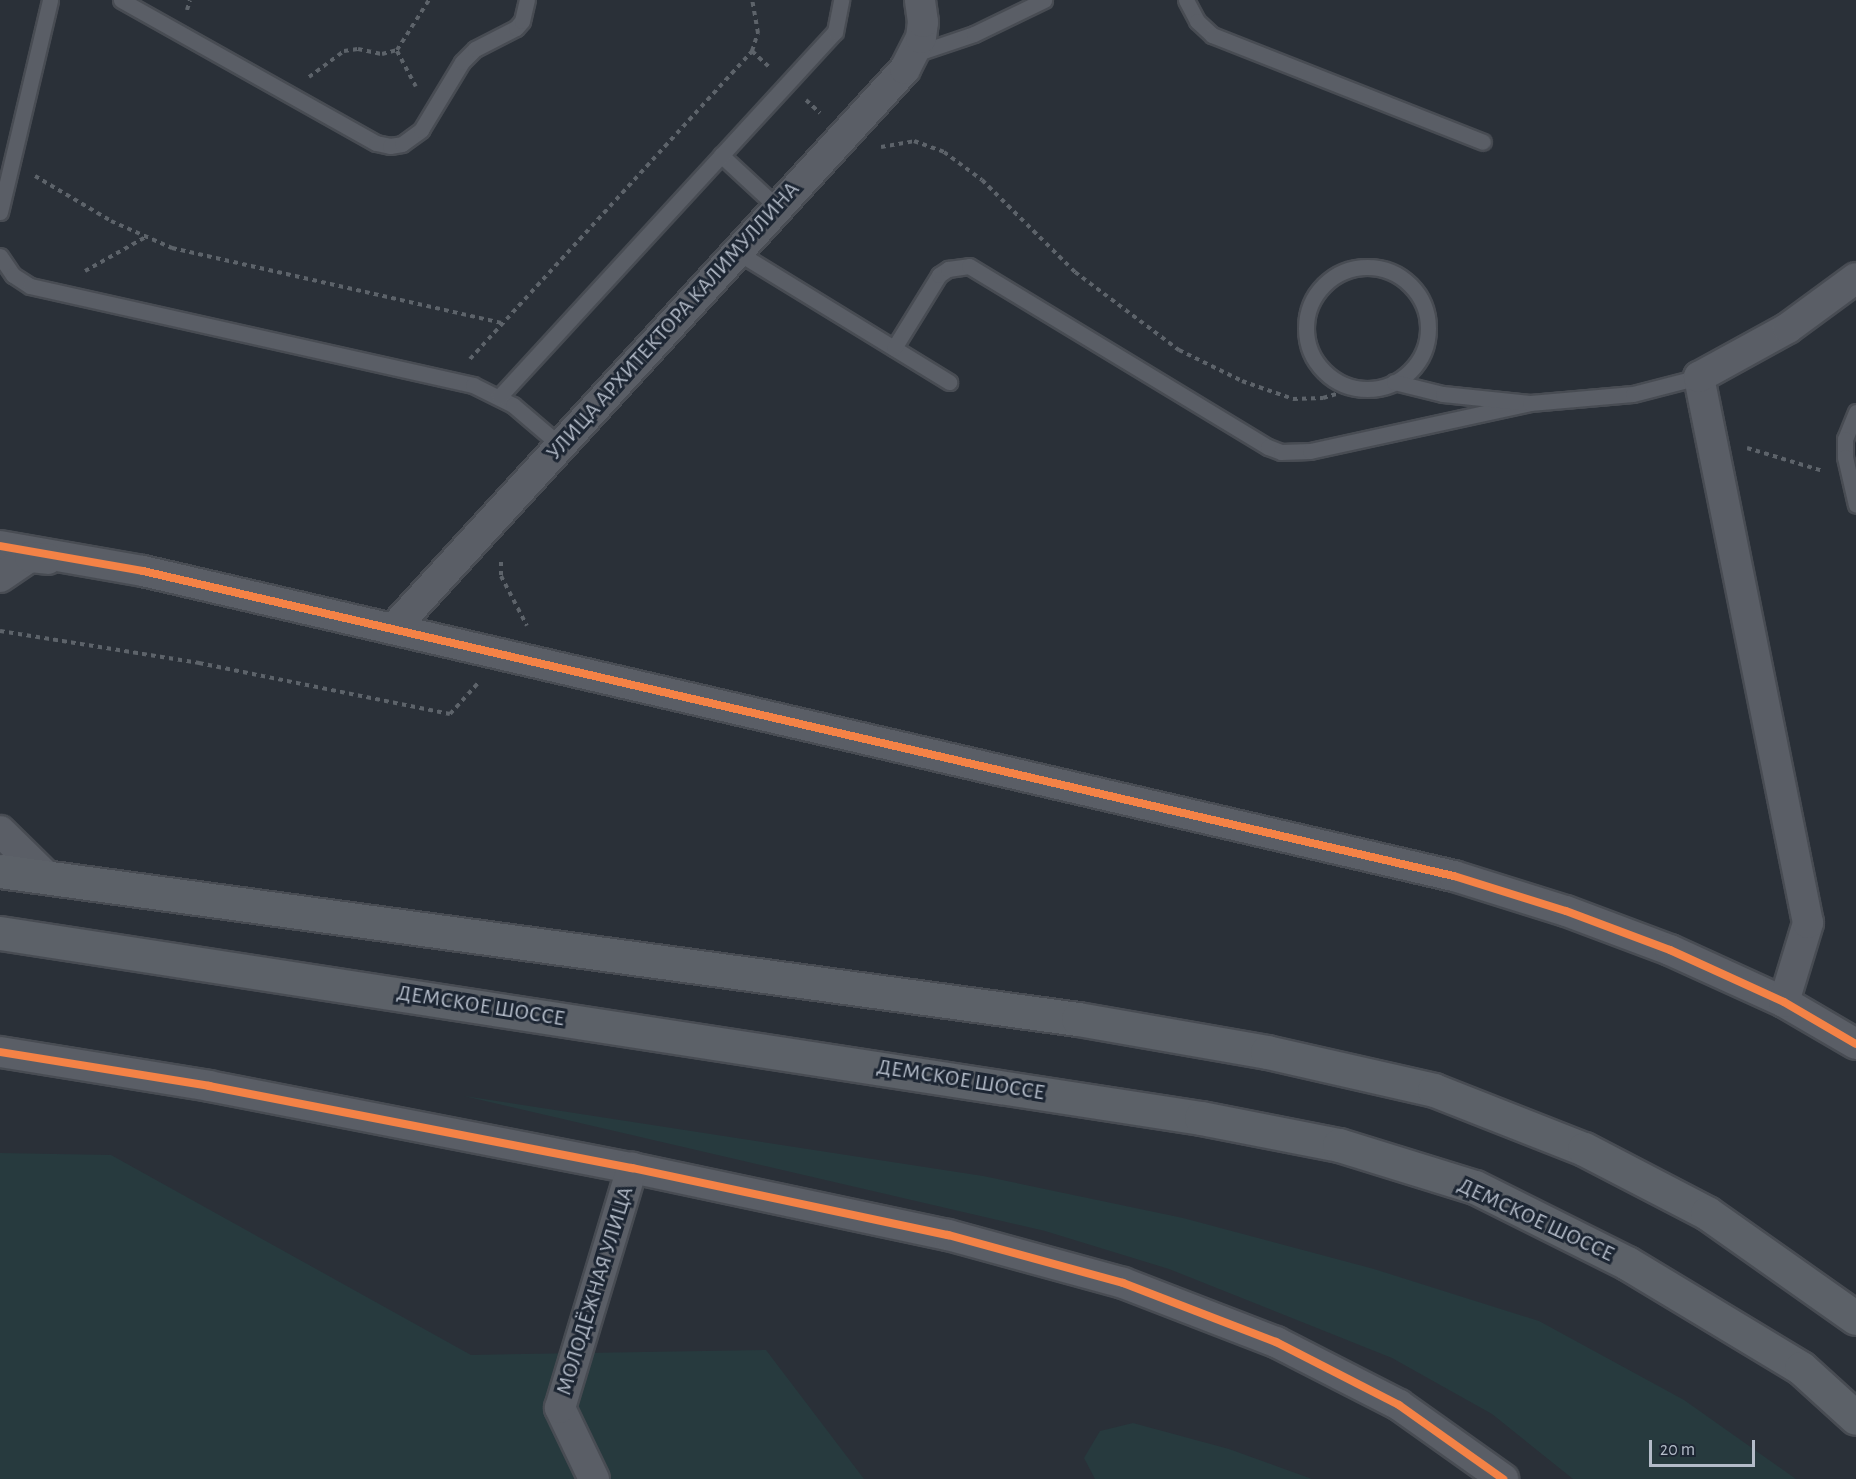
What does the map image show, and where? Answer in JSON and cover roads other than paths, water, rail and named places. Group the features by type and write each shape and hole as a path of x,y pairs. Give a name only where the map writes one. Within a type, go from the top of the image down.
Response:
{"main road":[{"path":"0,871 1078,1019 1267,1052 1434,1090 1584,1149 1707,1214 1856,1318"},
{"name":"ДЕМСКОЕ ШОССЕ","path":"0,933 1178,1114 1339,1145 1475,1187 1627,1263 1801,1368 1856,1418"}],"street":[{"name":"УЛИЦА АРХИТЕКТОРА КАЛИМУЛЛИНА","path":"393,629 844,135 915,54 923,22 920,0"},
{"path":"1784,1002 1808,923 1698,377 1788,328 1856,278"},
{"path":"0,546 143,571 1454,876 1608,927 1784,1002 1856,1044"},
{"path":"0,577 30,557 143,571"},
{"path":"0,831 47,877"},
{"path":"0,1052 209,1086 632,1168 948,1235 1123,1283 1276,1342 1399,1405 1503,1479"},
{"name":"МОЛОДЁЖНАЯ УЛИЦА","path":"594,1479 560,1408 632,1168"}],"lane":[{"path":"0,212 50,0"},
{"path":"121,0 376,143 390,146 413,138 469,54 522,21 527,0"},
{"path":"499,397 835,32 841,0"},
{"path":"915,54 974,34 1044,0"},
{"path":"1186,0 1197,21 1212,35 1483,142"},
{"path":"721,155 777,207"},
{"path":"737,252 949,382"},
{"path":"0,256 22,282 51,290 451,379 499,397 560,446"},
{"path":"894,348 939,275 948,269 969,267 1268,447 1281,452 1310,451 1530,403 1633,394 1698,377"},
{"path":"1394,382 1410,370 1422,354 1428,335 1427,315 1419,296 1406,281 1379,269 1349,269 1331,278 1317,292 1308,310 1306,330 1315,359 1336,380 1355,388 1375,388 1394,382 1443,394 1530,403"},
{"path":"1856,412 1845,439 1847,471 1856,505"}]}
